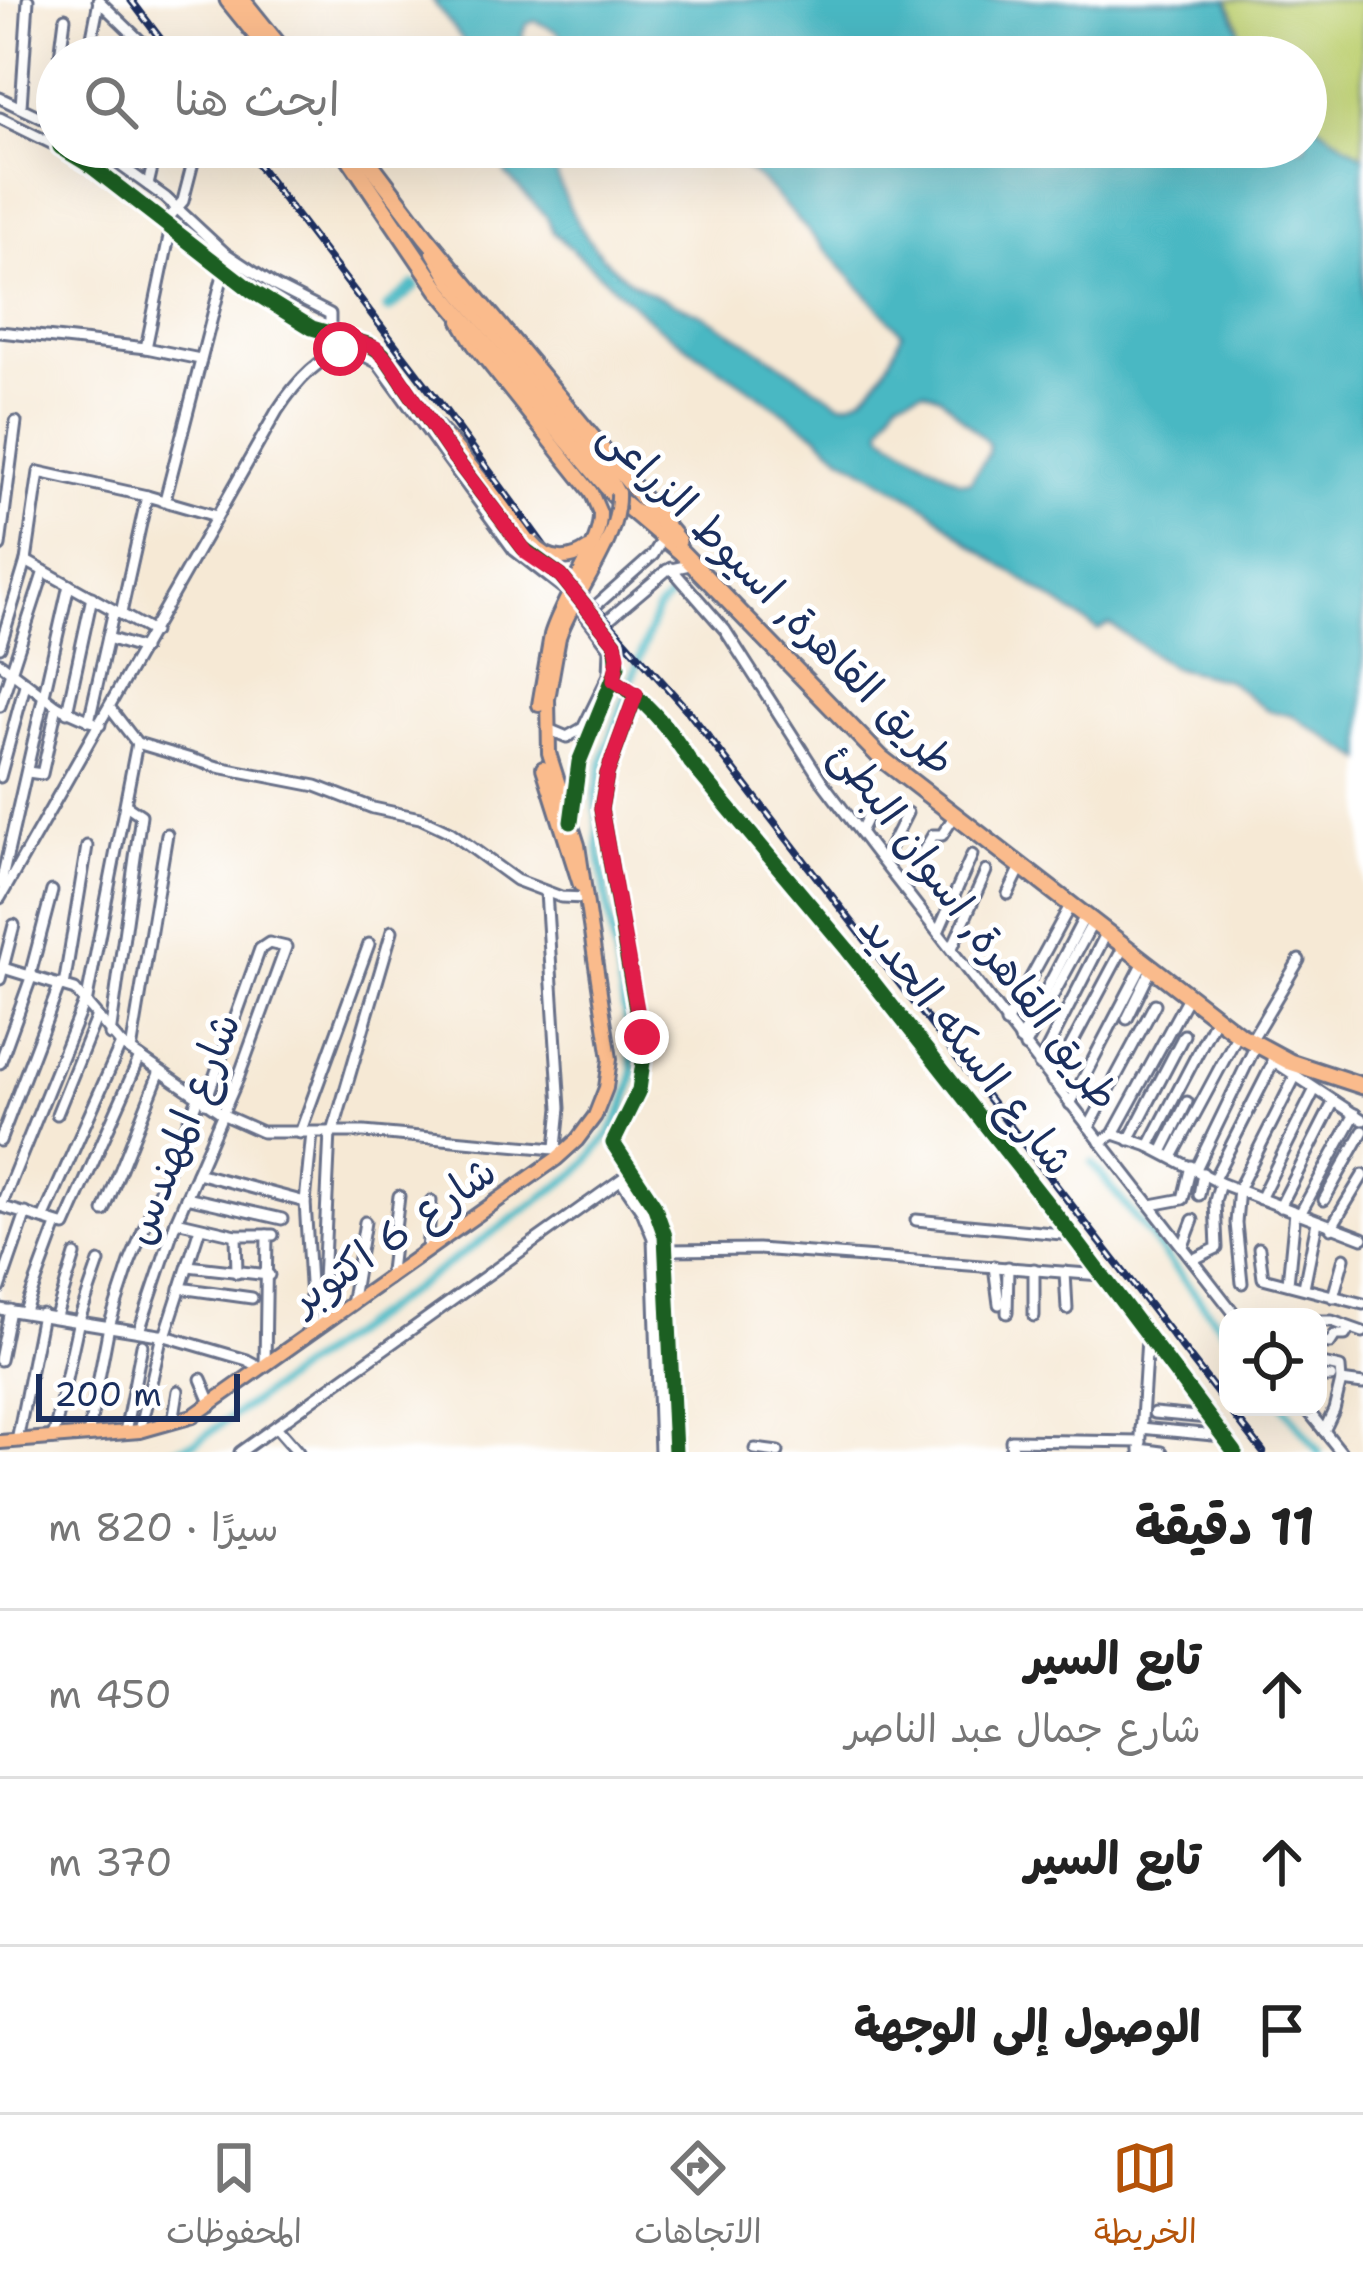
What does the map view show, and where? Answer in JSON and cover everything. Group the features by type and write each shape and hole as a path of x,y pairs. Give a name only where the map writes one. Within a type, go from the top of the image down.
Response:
{"highway":[{"path":"228,0 257,36"},
{"path":"242,0 271,36"},
{"name":"طريق القاهرة, اسيوط الزراعى","path":"355,168 402,241 455,309 603,484 660,544 694,564 864,742 1216,1018 1318,1073 1363,1082"},
{"name":"طريق القاهرة, اسيوط الزراعى","path":"374,168 674,536 875,746 929,793 977,820 1253,1040"}],"main road":[{"path":"426,237 450,282 602,463 618,493 616,526 555,636 551,675 547,728 553,774 572,822 584,895"},
{"path":"455,309 474,346 591,492 600,513 594,545 569,587 539,704 541,760 584,895"},
{"path":"419,410 450,440 544,554 560,559 577,556 594,545"},
{"name":"شارع 6 اكتوبر","path":"0,1442 140,1431 173,1424 212,1405 427,1252 561,1149 595,1116 610,1059 584,895"}],"street":[{"path":"21,107 28,0"},
{"path":"92,36 99,1"},
{"path":"99,1 135,36"},
{"path":"63,36 65,18"},
{"path":"0,98 36,114"},
{"path":"0,118 36,135"},
{"path":"89,168 267,301 325,333 383,354 419,410 527,553 561,576 603,624 617,648 626,687 601,809 644,1055 639,1090 613,1143 653,1238 660,1452"},
{"path":"124,168 178,208 225,253 332,316 321,360"},
{"path":"148,185 152,168"},
{"path":"146,348 168,224 185,196 192,168"},
{"path":"165,500 224,271"},
{"path":"267,301 274,286"},
{"path":"0,332 146,348 200,359"},
{"path":"2,888 284,400 321,360 360,342"},
{"path":"345,347 378,363 514,550 568,592 610,648 611,670 584,728 567,737 547,728"},
{"path":"0,546 16,422"},
{"path":"0,647 26,561 38,472 216,516"},
{"path":"94,723 108,638 147,496"},
{"path":"591,610 660,544"},
{"path":"26,561 153,632"},
{"path":"603,624 671,568 694,564"},
{"name":"طريق القاهرة, اسوان البطئ","path":"671,568 725,630 860,832 1230,1308"},
{"path":"0,706 44,571"},
{"path":"2,888 19,794 28,772 69,585"},
{"path":"28,772 42,774 92,598"},
{"path":"108,638 143,650"},
{"path":"0,663 62,709 94,723"},
{"path":"0,777 26,685"},
{"path":"572,822 579,762 626,687"},
{"name":"شارع السكه الحديد","path":"626,687 848,949 1235,1452"},
{"path":"110,708 136,742 207,764 316,786 373,808 420,818 450,832 516,880 546,892 584,895"},
{"path":"61,1225 1,1206 85,1003 136,742"},
{"path":"110,1035 141,815 125,805"},
{"path":"860,832 873,806"},
{"path":"883,862 907,813"},
{"path":"914,867 932,835 941,836 954,817"},
{"path":"26,1311 131,1051 166,834"},
{"path":"0,1141 62,985 87,847"},
{"path":"939,930 972,855"},
{"path":"1008,894 1021,867"},
{"path":"952,947 986,871"},
{"path":"0,1063 31,975 52,891"},
{"path":"14,925 1,971 75,990 110,1035 131,1051 223,1114 266,1133 331,1132 561,1149 546,892"},
{"path":"1006,1023 1071,904"},
{"path":"1022,1044 1095,923"},
{"path":"1039,1064 1095,923"},
{"path":"317,1329 331,1132 392,931"},
{"name":"شارع المهندس","path":"139,1331 176,1221 223,1114 286,946 269,943 260,949 202,1100"},
{"path":"317,1329 305,1202 306,1133 369,944"},
{"path":"1052,1081 1124,946"},
{"path":"1167,1155 1253,1040 1299,960"},
{"path":"1127,1019 1148,965"},
{"path":"1070,1104 1148,965"},
{"path":"1100,1142 1113,1134 1188,997"},
{"path":"1089,1127 1155,1004"},
{"path":"57,1114 96,1018"},
{"path":"1149,1146 1216,1018"},
{"path":"1118,1164 1130,1155 1184,1035"},
{"path":"1253,1040 1295,1077 1359,1117 1297,1213 1288,1282"},
{"path":"1198,1195 1253,1040"},
{"path":"43,1219 131,1051"},
{"path":"1150,1205 1184,1199 1205,1174 1274,1061"},
{"path":"104,1210 160,1071"},
{"path":"1242,1282 1238,1188 1295,1077"},
{"path":"1249,1209 1315,1089"},
{"path":"88,1436 109,1325 130,1262 202,1100"},
{"path":"1280,1207 1334,1101"},
{"path":"1167,1155 1187,1102"},
{"path":"1324,1200 1363,1131"},
{"path":"1113,1134 1331,1228 1362,1235"},
{"path":"196,1173 305,1202"},
{"path":"1194,1259 1217,1248 1215,1201 1205,1174"},
{"path":"1331,1228 1363,1174"},
{"path":"626,1176 654,1205 667,1250 675,1452"},
{"path":"240,1452 626,1176"},
{"path":"389,1279 399,1196"},
{"path":"186,1197 282,1219"},
{"path":"427,1252 430,1201"},
{"path":"0,1288 26,1213"},
{"path":"916,1220 1072,1235"},
{"path":"1183,1246 1193,1220"},
{"path":"0,1360 5,1310 163,1335 264,1367 270,1235 236,1235 176,1221"},
{"path":"351,1306 364,1222"},
{"path":"1304,1287 1317,1222"},
{"path":"140,1431 163,1335 200,1228"},
{"path":"236,1235 237,1273"},
{"path":"1259,1248 1262,1277 1363,1304"},
{"path":"667,1250 758,1249 1101,1275"},
{"path":"56,1316 75,1255"},
{"path":"1334,1297 1344,1258"},
{"path":"53,1439 79,1320 99,1262"},
{"path":"188,1266 269,1275"},
{"path":"994,1266 1003,1308 1008,1267"},
{"path":"1034,1269 1034,1316"},
{"path":"1065,1272 1067,1309"},
{"path":"181,1288 252,1298"},
{"path":"17,1442 42,1314"},
{"path":"1327,1320 1363,1332"},
{"path":"1327,1340 1335,1334 1345,1336 1349,1328"},
{"path":"1140,1448 1147,1336"},
{"path":"1327,1343 1343,1349"},
{"path":"125,1432 142,1345"},
{"path":"1324,1431 1334,1410 1330,1378 1362,1388"},
{"path":"201,1379 212,1405"},
{"path":"173,1424 178,1391"},
{"path":"1154,1413 1210,1418"},
{"path":"1313,1416 1341,1452"},
{"path":"277,1428 298,1452"},
{"path":"1142,1429 1222,1436"},
{"path":"1012,1452 1012,1440 1162,1452"},
{"path":"754,1449 778,1452"}],"green space":[{"path":"1227,0 1363,0 1363,156 1327,132 1327,36 1236,36 1239,25"}],"water":[{"path":"432,0 1227,0 1240,33 561,36 535,21 527,24 523,36 460,36"},
{"path":"1327,132 1363,156 1363,760 1293,716 1267,710 1227,680 1171,667 1110,624 1098,630 973,546 930,509 840,455 656,325 553,232 547,217 505,173 508,168 555,168 582,229 626,278 713,321 839,402 850,402 878,379 902,333 745,168 1327,168","holes":["924,390 940,396 989,444 970,482 959,481 883,434 882,427 898,398"]}],"waterway":[{"path":"388,308 414,286"},
{"path":"169,1452 196,1442 577,1173 615,1124 628,1096 633,1066 599,850 596,794 605,753 657,610 671,596"},
{"path":"1092,1163 1219,1325"},
{"path":"1291,1416 1319,1452"}],"railway":[{"path":"131,0 158,36"},
{"path":"260,168 558,565 688,711 1263,1452"}],"cycle path":[{"path":"94,168 252,291 312,328 368,344 383,354 523,548 561,576 615,643 618,666 579,762 571,822"},
{"path":"614,680 657,717 847,949 1235,1452"},
{"path":"636,695 607,774 601,809 644,1055 639,1090 613,1143 654,1205 665,1236 675,1452"}],"route":[{"path":"340,349 360,342 383,354 523,548 561,576 615,643 618,666 614,680 636,694 607,774 601,809 642,1037"}]}
